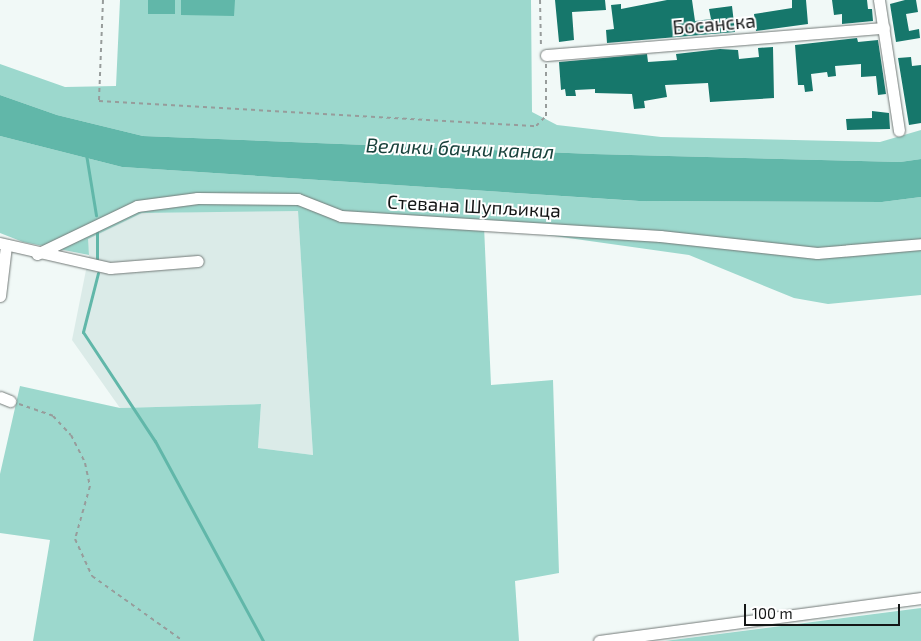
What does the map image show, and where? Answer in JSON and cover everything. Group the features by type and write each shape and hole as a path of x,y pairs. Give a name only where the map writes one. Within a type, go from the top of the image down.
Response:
{"street":[{"path":"879,0 898,130"},
{"name":"Босанска","path":"546,55 884,28"},
{"name":"Стевана Шупљикца","path":"37,254 137,206 197,198 298,199 341,216 660,236 817,253 921,244"},
{"path":"0,296 3,244 37,254 110,268 198,262"},
{"path":"598,641 921,598"}],"path":[{"path":"102,0 99,101 536,126 546,116 546,55 540,44 540,0"},
{"path":"5,399 53,416 71,435 85,463 90,486 75,539 92,576 183,641"}],"shaded area":[{"path":"120,0 531,0 532,112 557,125 661,137 880,142 921,130 921,159 900,162 593,154 143,136 57,115 0,95 0,64 65,87 116,86"},
{"path":"148,0 175,0 175,14 148,14"},
{"path":"181,0 235,0 234,16 181,15"},
{"path":"0,95 57,115 143,136 593,154 900,162 921,159 921,197 882,202 639,201 122,167 0,136"},
{"path":"0,136 122,167 638,201 882,202 921,197 921,295 828,304 794,298 689,255 484,226 491,385 553,380 559,573 515,581 519,641 33,641 50,540 0,533 0,474 20,386 120,408 261,404 258,448 313,455 298,211 142,213 88,239 89,255 23,242 0,233"},
{"path":"298,210 313,455 258,448 261,404 120,408 72,340 89,255 87,239 142,213"},
{"path":"921,608 921,641 665,641"}],"building":[{"path":"555,0 605,0 606,10 572,12 574,40 559,42"},
{"path":"667,0 692,0 695,21 711,19 709,9 732,6 735,32 607,43 606,30 614,29 611,5 621,4 621,9"},
{"path":"792,0 806,0 808,24 756,31 754,14 792,8"},
{"path":"832,0 867,0 868,9 872,9 873,21 842,24 842,14 834,15"},
{"path":"905,0 916,0 918,12 906,14 909,31 919,29 920,38 896,42 890,4"},
{"path":"857,38 858,42 878,40 886,94 878,95 876,76 861,77 861,64 835,66 836,76 828,77 827,72 811,74 813,91 805,92 804,85 798,85 795,45"},
{"path":"773,47 774,98 710,102 708,83 665,85 667,97 644,101 645,108 634,109 632,94 595,93 595,89 575,90 576,96 566,96 565,89 561,90 559,62 647,54 648,62 677,60 676,54 720,49 738,50 739,59 759,57 758,48"},
{"path":"911,57 912,66 921,65 921,123 909,125 898,58"},
{"path":"872,111 889,113 890,129 847,130 846,119 872,118"}],"waterway":[{"path":"86,154 96,215"},
{"path":"97,230 97,260"},
{"path":"98,273 83,332 155,441 263,641"}],"water label":[{"name":"Велики бачки канал","path":"460,148"}]}
